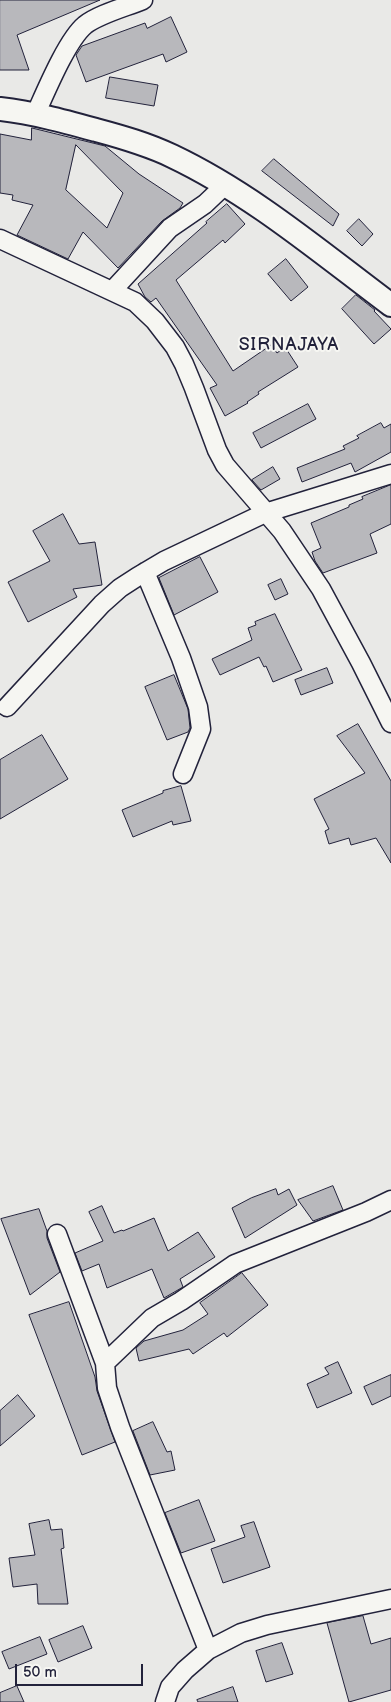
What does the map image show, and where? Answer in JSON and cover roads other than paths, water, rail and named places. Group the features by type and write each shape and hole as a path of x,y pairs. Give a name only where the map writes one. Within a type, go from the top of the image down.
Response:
{"street":[{"path":"36,113 51,81 79,31 96,18 143,0"},
{"path":"0,109 36,113 149,146 202,171 275,217 391,305"},
{"path":"112,291 170,228 205,204 225,185"},
{"path":"0,239 135,302 155,321 175,347 194,388 217,450 225,465 294,548 321,589 362,663 391,723"},
{"path":"7,707 102,604 120,588 145,572 265,513 391,474"},
{"path":"145,572 182,658 198,707 201,729 183,774"},
{"path":"105,1363 152,1318 181,1301 235,1264 296,1238 366,1212 391,1200"},
{"path":"57,1234 105,1363 107,1388 120,1426 208,1650"},
{"path":"165,1702 170,1687 185,1670 208,1650 241,1633 267,1625 391,1599"}],"district":[{"name":"SIRNAJAYA","path":"289,345"}]}
